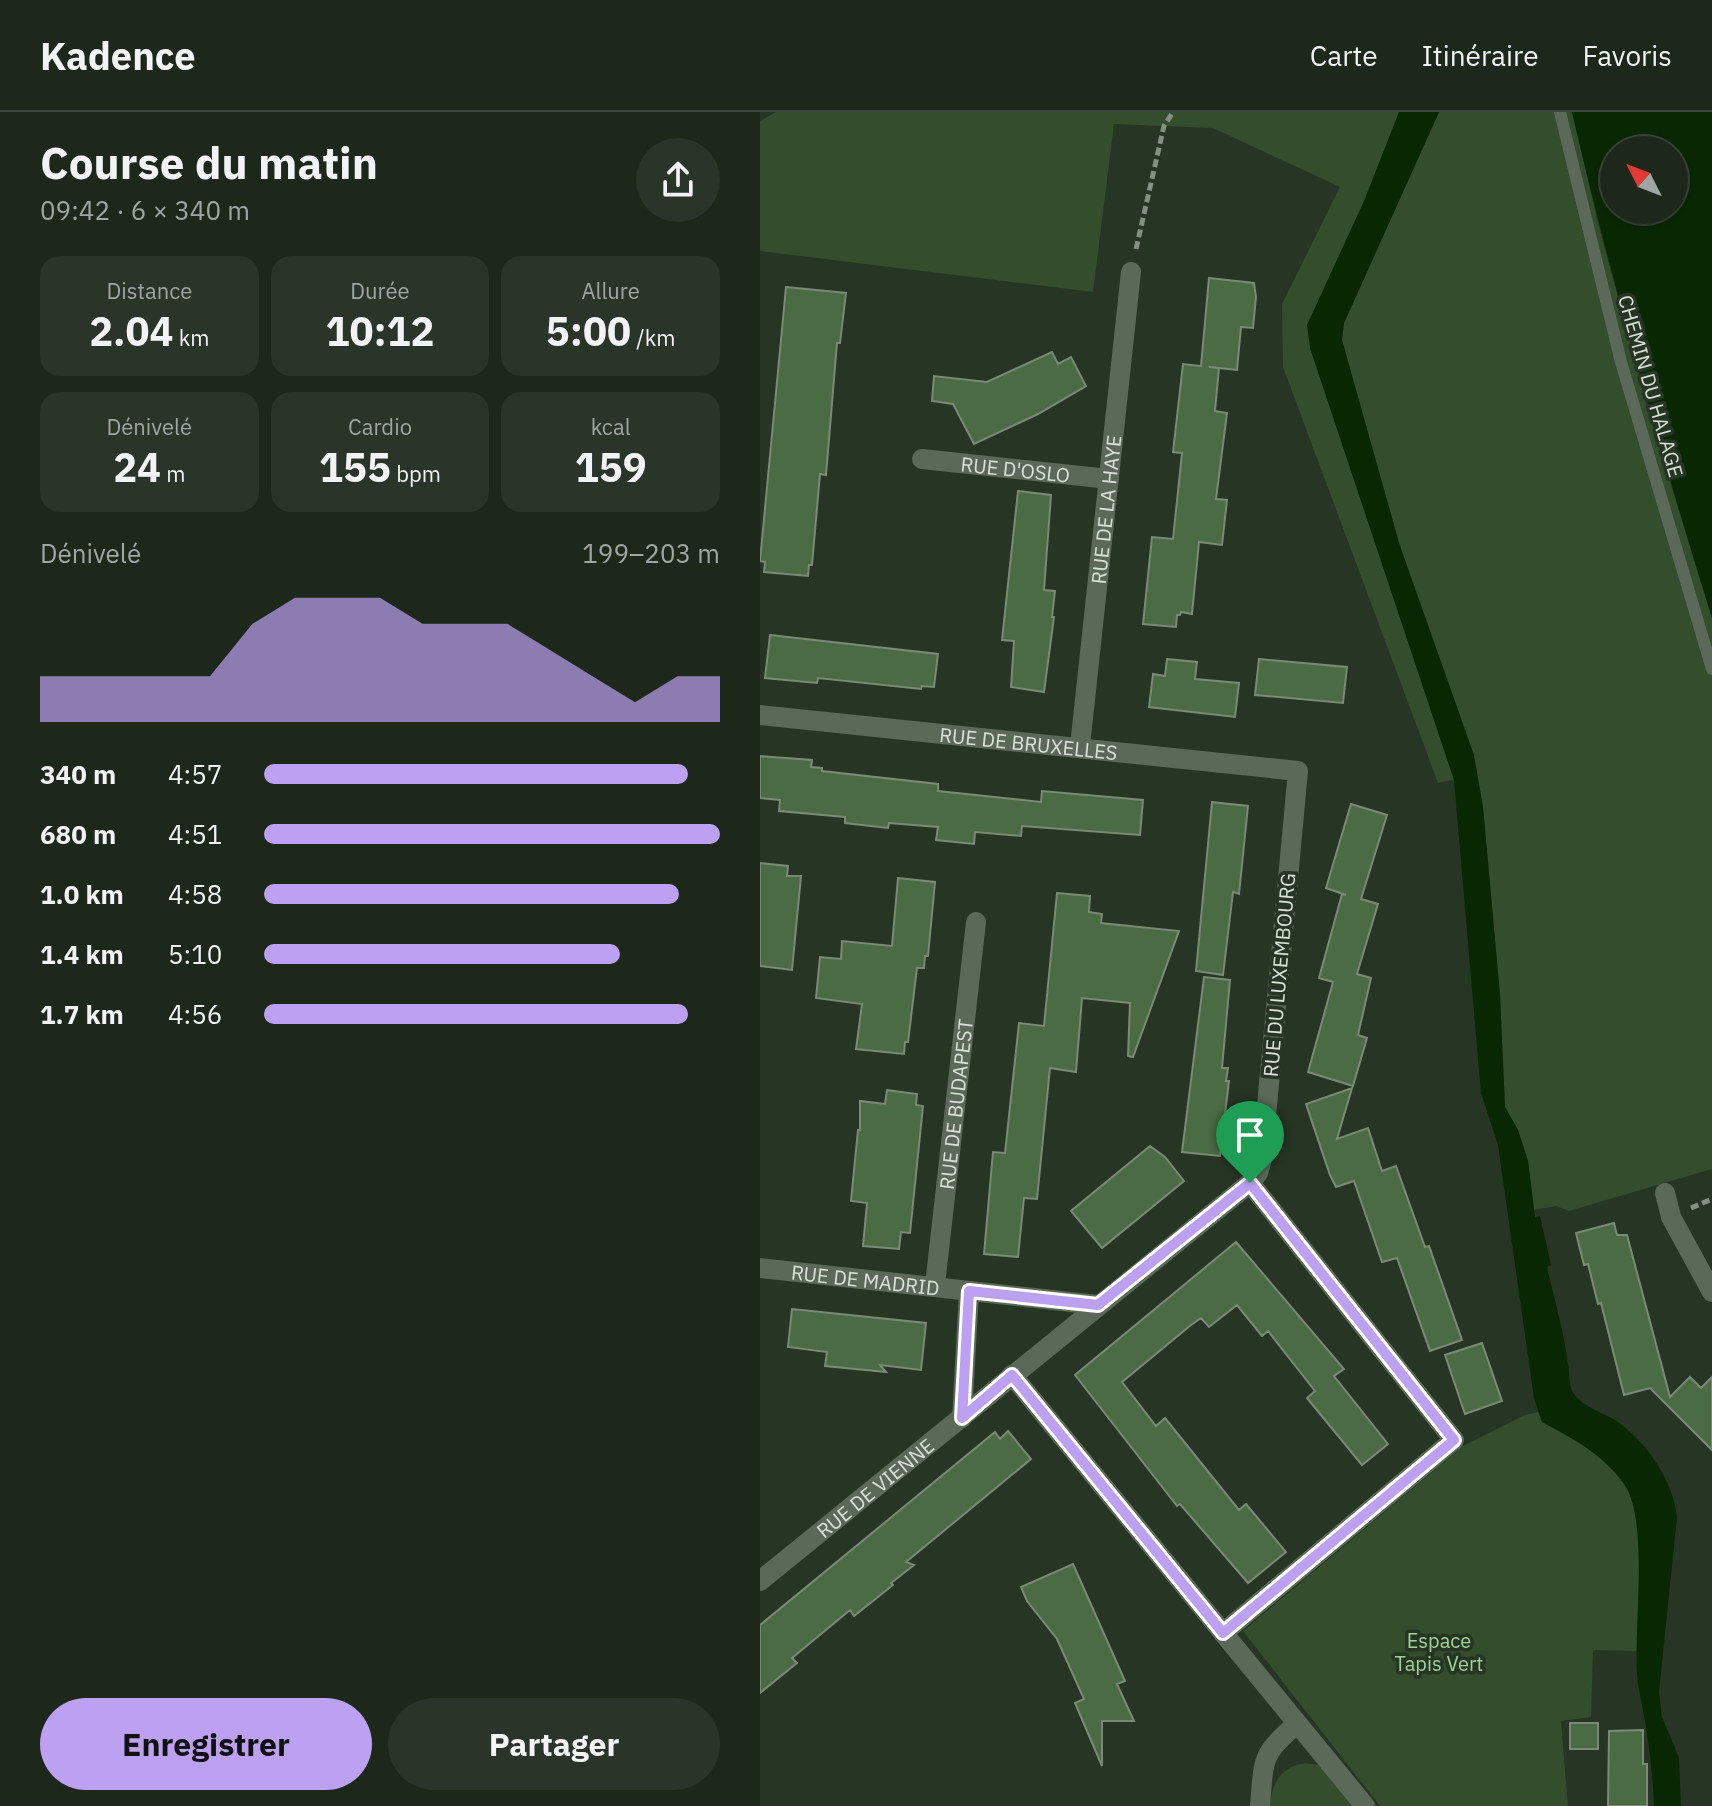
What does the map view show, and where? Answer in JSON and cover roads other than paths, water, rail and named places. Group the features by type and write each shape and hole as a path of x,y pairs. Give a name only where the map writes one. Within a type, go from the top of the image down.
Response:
{"street":[{"name":"RUE DE LA HAYE","path":"1080,746 1131,272"},
{"name":"RUE D'OSLO","path":"922,459 1109,479"},
{"name":"RUE DE BRUXELLES","path":"760,715 1298,771"},
{"name":"RUE DU LUXEMBOURG","path":"1250,1183 1258,1173 1262,1159 1298,771"},
{"name":"RUE DE BUDAPEST","path":"935,1285 976,922"},
{"name":"RUE DE VIENNE","path":"760,1581 1250,1183"},
{"path":"1223,1633 1454,1440 1250,1183"},
{"path":"1665,1193 1671,1217 1712,1292"},
{"name":"RUE DE MADRID","path":"760,1268 1098,1305"},
{"path":"962,1418 969,1291"},
{"path":"1012,1375 1365,1806"},
{"path":"1260,1806 1271,1746 1297,1724"}],"lane":[{"name":"CHEMIN DU HALAGE","path":"1560,112 1621,362 1712,669"}],"park label":[{"name":"Espace Tapis Vert","path":"1439,1652"}]}
